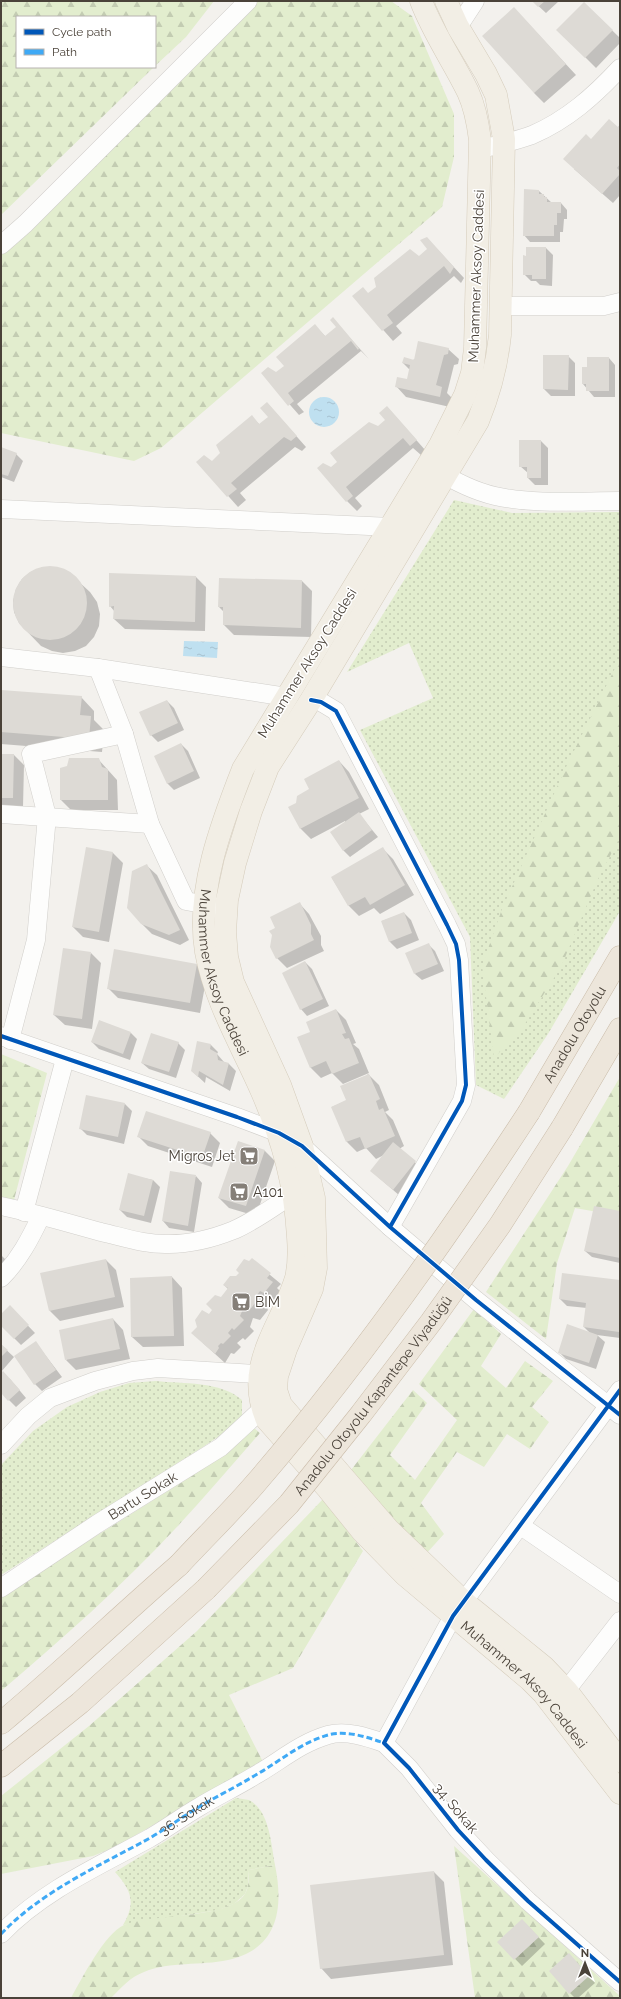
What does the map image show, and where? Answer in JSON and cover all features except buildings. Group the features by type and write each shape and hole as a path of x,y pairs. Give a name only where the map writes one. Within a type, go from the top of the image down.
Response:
{"highway":[{"name":"Anadolu Otoyolu","path":"1,1723 60,1674 105,1630 179,1565 255,1484 330,1392 405,1295 469,1204 529,1112 620,957"},
{"name":"Anadolu Otoyolu Kapantepe Viyadüğü","path":"1,1766 80,1702 206,1589 289,1504 361,1414 431,1322 500,1225 562,1128 620,1028"}],"main road":[{"name":"Muhammer Aksoy Caddesi","path":"303,1188 290,1171 279,1133 214,986 206,951 216,907 235,863 250,811 268,767 311,700 437,470 466,395 472,373 475,348 481,149 478,123 468,92 429,22 421,1"},
{"name":"Muhammer Aksoy Caddesi","path":"446,1 458,27 486,74 496,95 502,120 504,143 500,306 497,361 491,386 478,420 391,527 246,764 234,793 216,850 216,907 225,932 227,957 233,982 280,1084 302,1146 303,1188 296,1276 263,1356 271,1382 281,1405 459,1609 530,1680 561,1698 620,1761"},
{"path":"287,697 311,700"},
{"name":"Muhammer Aksoy Caddesi","path":"271,1382 258,1391 262,1409 267,1420 328,1489 362,1531 405,1575 459,1609"},
{"name":"Muhammer Aksoy Caddesi","path":"561,1698 620,1793"}],"street":[{"path":"1,245 25,224 248,1"},
{"path":"458,27 475,1"},
{"path":"481,149 530,135 566,116 585,103 620,68"},
{"path":"500,306 604,306 620,302"},
{"path":"437,470 494,496 531,501 620,501"},
{"path":"1,509 391,527"},
{"path":"1,657 98,668 287,697"},
{"path":"98,668 124,734 150,824 186,901 216,907"},
{"path":"311,700 321,702 336,711 447,925 456,944 459,960 466,1085 462,1102 390,1227"},
{"path":"124,734 31,754 47,816 36,940 6,1038 237,1117 279,1133 302,1146 390,1227 476,1300 615,1411"},
{"path":"1,814 150,824"},
{"path":"1,1278 13,1266 32,1214 65,1059"},
{"path":"1,1206 149,1243 169,1244 191,1242 213,1238 235,1229 260,1216 303,1188 331,1173"},
{"path":"1,1445 28,1416 50,1398 133,1370 158,1368 271,1382"},
{"path":"384,1743 459,1609 522,1526 615,1411 620,1390"},
{"name":"Bartu Sokak","path":"1,1588 97,1524 221,1447 262,1409"},
{"path":"522,1526 620,1594"},
{"path":"561,1698 620,1621"},
{"name":"36. Sokak","path":"1,1934 29,1909 56,1890 157,1834 199,1807 256,1775 309,1741 330,1735 346,1733 384,1743"},
{"name":"34. Sokak","path":"384,1743 410,1768 444,1813 486,1860 528,1901 620,1982"}],"green space":[{"path":"1,1 214,1 186,37 156,65 156,16 16,16 16,68 153,68 1,215"},
{"path":"248,1 391,1 412,16 454,114 454,157 442,207 161,448 134,461 1,433 1,245"},
{"path":"454,500 512,513 620,512 620,911 548,1034 504,1099 476,1085 470,937 360,730 433,698 409,643 347,672"},
{"path":"620,658 620,837 597,881 561,967 523,1027 494,1058 482,966 502,909 567,765"},
{"path":"1,1054 47,1073 14,1200 1,1197"},
{"path":"620,1077 620,1216 575,1208 557,1263 546,1339 486,1292 568,1166"},
{"path":"474,1309 501,1334 481,1366 506,1388 525,1361 553,1381 532,1407 549,1422 530,1449 507,1434 484,1467 457,1452 421,1503 444,1534 425,1555 351,1470 413,1390 427,1403 390,1455 415,1480 457,1420 419,1384"},
{"path":"156,1381 201,1384 224,1389 242,1400 242,1416 231,1428 203,1447 1,1575 1,1465 33,1431 67,1407 100,1392 129,1383"},
{"path":"254,1428 260,1433 197,1505 154,1551 90,1613 1,1691 1,1598 188,1478 229,1449"},
{"path":"323,1499 363,1551 293,1668 229,1695 263,1762 115,1847 93,1856 1,1874 1,1796 89,1726 197,1631"},
{"path":"236,1798 249,1800 256,1805 261,1812 271,1839 275,1865 249,1870 248,1886 245,1894 234,1904 219,1910 123,1925 130,1910 130,1897 125,1885 115,1872"},
{"path":"454,1846 620,1996 620,1998 475,1998"},
{"path":"275,1865 278,1881 277,1911 274,1925 267,1937 258,1947 245,1955 228,1960 165,1966 144,1972 130,1980 111,1998 71,1998 87,1969 109,1937 124,1925 137,1921 189,1915 223,1908 236,1902 245,1894 249,1879 249,1870"}],"water":[{"path":"324,397 335,401 339,412 335,423 324,427 313,423 309,412 313,401"},
{"path":"184,641 218,642 217,658 183,656"}],"marked path":[{"path":"1,1934 34,1905 72,1880 150,1838 199,1807 318,1738 342,1733 364,1737 384,1743"}],"cycle path":[{"path":"311,700 321,702 336,711 447,925 456,944 459,960 466,1085 462,1101 390,1227"},
{"path":"1,1036 237,1117 279,1133 302,1146 390,1227 476,1300 620,1415"},
{"path":"620,1390 453,1616 384,1743 409,1768 458,1830 486,1860 528,1901 620,1982"}],"place":[{"name":"Migros Jet","path":"249,1156"},
{"name":"A101","path":"239,1192"},
{"name":"BİM","path":"241,1302"}]}
